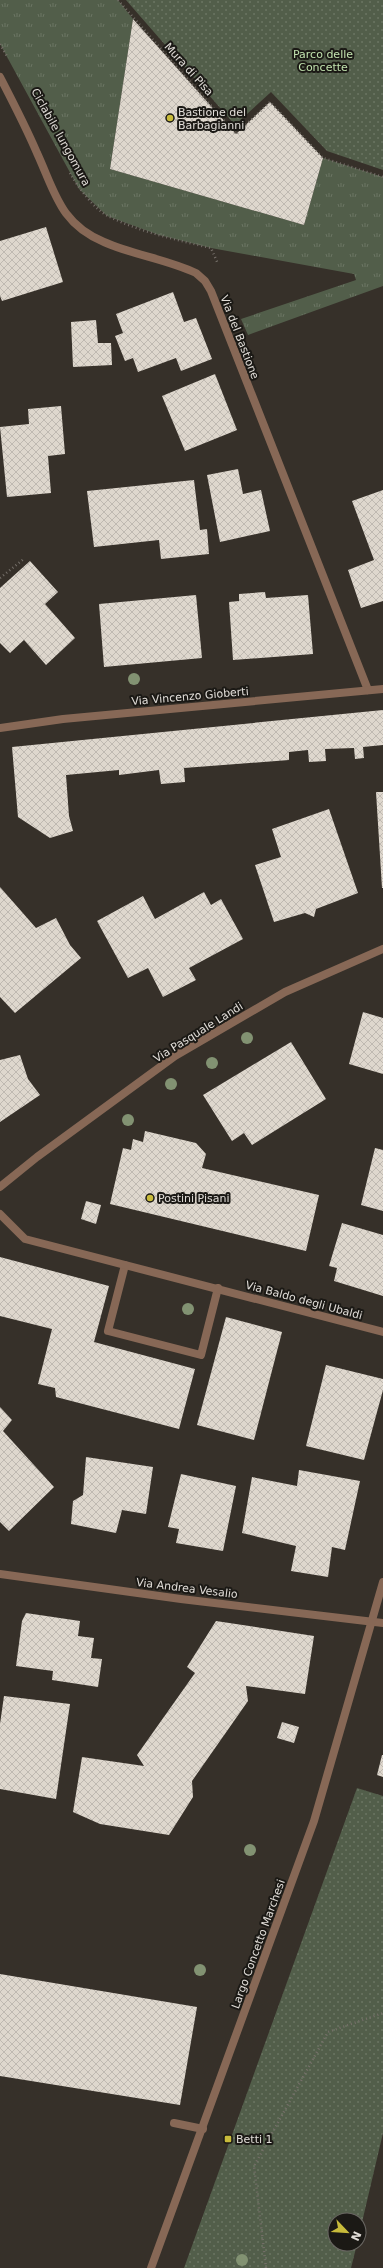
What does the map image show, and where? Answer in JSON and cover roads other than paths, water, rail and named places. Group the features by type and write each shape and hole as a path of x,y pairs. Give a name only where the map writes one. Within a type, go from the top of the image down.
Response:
{"street":[{"name":"Via del Bastione","path":"0,77 38,153 56,199 67,216 85,233 104,242 196,273 211,291 368,690"},
{"name":"Via Vincenzo Gioberti","path":"0,728 63,719 383,689"},
{"name":"Via Pasquale Landi","path":"0,1187 37,1157 175,1056 285,992 383,948"},
{"name":"Via Baldo degli Ubaldi","path":"0,1214 26,1239 383,1332"},
{"path":"125,1265 108,1331 201,1355 218,1288"},
{"name":"Via Andrea Vesalio","path":"0,1574 181,1599 383,1623"},
{"name":"Largo Concetto Marchesi","path":"151,2268 203,2129 314,1821 383,1582"},
{"path":"174,2123 203,2129"}],"place":[{"name":"Bastione del Barbagianni","path":"170,118"},
{"name":"Postini Pisani","path":"150,1198"},
{"name":"Betti 1","path":"228,2139"}],"park label":[{"name":"Parco delle Concette","path":"323,60"}]}
